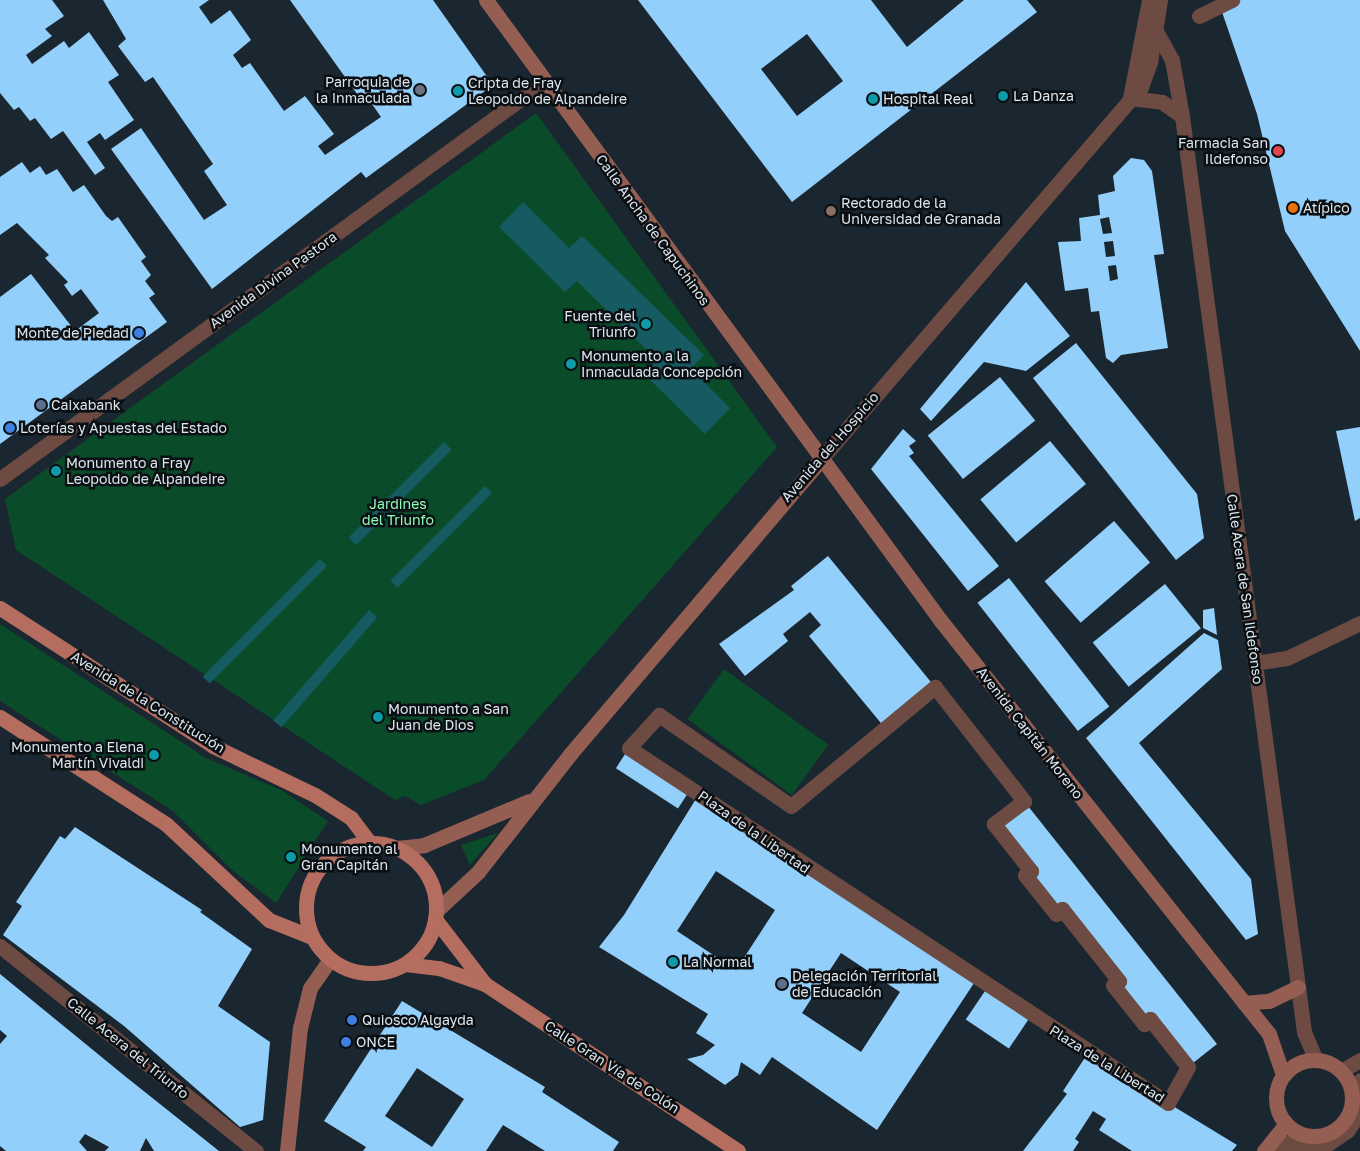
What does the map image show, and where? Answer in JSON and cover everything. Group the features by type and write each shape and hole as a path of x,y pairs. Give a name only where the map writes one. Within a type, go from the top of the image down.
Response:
{"main road":[{"name":"Calle Ancha de Capuchinos","path":"486,0 821,459"},
{"name":"Avenida del Hospicio","path":"436,915 478,872 533,800 821,459"},
{"name":"Avenida Capitán Moreno","path":"821,459 941,621 1269,1034 1283,1075"},
{"name":"Avenida de la Constitución","path":"0,608 213,746 315,795 351,818 370,843"},
{"path":"0,717 166,824 270,920 312,937"},
{"name":"Avenida del Hospicio","path":"397,848 440,839 533,800"},
{"path":"436,915 424,945 405,964 384,972 357,972 330,959 312,937 306,907 312,881 322,865 346,848 370,843 397,848 417,862 430,881 436,915 485,984"},
{"path":"287,1151 300,1028 310,988 330,959"},
{"path":"405,964 439,968 485,984"},
{"name":"Calle Gran Vía de Colón","path":"485,984 738,1151"},
{"path":"1244,1003 1269,1001 1298,987"},
{"path":"1316,1060 1341,1071 1353,1097 1350,1114 1339,1128 1310,1136 1286,1124 1276,1098 1283,1075 1300,1062 1316,1060"},
{"path":"1264,1151 1286,1124"}],"street":[{"path":"1130,98 1149,0"},
{"path":"1130,98 1141,87 1156,33 1160,0"},
{"path":"1199,16 1232,0"},
{"name":"Calle Acera de San Ildefonso","path":"1156,33 1172,60 1182,116 1304,1032 1316,1060"},
{"name":"Avenida Divina Pastora","path":"0,479 545,82"},
{"path":"1130,98 1162,102 1182,116"},
{"name":"Avenida del Hospicio","path":"821,459 1130,98"},
{"path":"1255,663 1287,658 1360,623"},
{"name":"Plaza de la Libertad","path":"935,687 1024,801 994,824 1031,871 1025,875 1056,914 1062,909 1119,981 1113,985 1144,1024 1150,1020 1188,1067 1168,1103 628,748 659,715 791,806 935,687"},
{"name":"Calle Acera del Triunfo","path":"0,946 256,1151"},
{"path":"1341,1071 1360,1060"},
{"path":"1280,1151 1288,1143 1328,1143 1347,1131 1358,1116 1360,1080"}],"green space":[{"name":"Jardines del Triunfo","path":"536,113 777,447 484,780 421,805 405,796 395,800 16,550 5,499"},
{"path":"0,624 206,758 281,790 328,821 276,903 232,870 173,811 0,701"},
{"path":"724,669 828,745 792,795 688,719"},
{"path":"498,833 470,865 461,845"}],"water":[{"name":"Fuente del Triunfo","path":"523,202 569,248 582,236 704,355 691,369 730,408 705,434 643,373 656,359 577,281 565,292 499,227"},
{"path":"444,442 452,450 356,545 349,537"},
{"path":"485,486 492,493 397,588 390,581"},
{"path":"320,559 327,566 210,683 203,676"},
{"path":"369,610 377,617 282,727 273,720"}],"building":[{"path":"0,0 52,0 64,16 45,29 52,36 26,55 32,64 64,41 69,48 89,32 119,75 108,82 134,120 105,140 100,133 87,142 105,168 95,175 63,131 51,139 35,118 30,121 19,107 14,110 0,93"},
{"path":"103,0 209,0 199,7 211,24 230,10 251,40 233,55 242,68 250,63 284,111 305,96 334,134 318,146 325,155 381,117 365,94 360,98 290,0 433,0 493,85 366,178 361,172 212,289 111,149 141,128 204,220 227,205 204,171 213,164 153,77 145,82 118,46 126,39"},
{"name":"Hospital Real","path":"638,0 871,0 907,47 964,0 1027,0 1037,12 792,202","holes":["807,34 843,81 797,116 761,69"]},
{"path":"1240,0 1360,0 1360,351 1285,231 1257,114 1221,9"},
{"path":"1131,158 1144,160 1152,171 1164,254 1154,255 1168,348 1121,355 1113,363 1106,358 1099,311 1091,312 1088,288 1065,291 1058,242 1081,241 1079,218 1100,215 1098,195 1115,191 1113,176","holes":["1109,217 1112,233 1103,234 1100,219","1113,241 1115,256 1106,257 1104,242","1116,265 1118,279 1110,281 1108,266"]},
{"path":"22,162 30,173 40,166 46,175 57,169 73,192 84,185 106,216 112,221 118,217 146,257 141,261 151,275 145,281 155,294 149,298 167,322 0,444 0,297 31,274 75,331 99,313 81,289 72,296 64,285 68,282 45,258 49,255 17,223 0,235 0,177"},
{"path":"1026,282 1070,336 1026,371 984,362 931,421 920,409"},
{"path":"1076,343 1197,494 1204,538 1176,560 1033,378"},
{"path":"1000,377 1035,421 963,479 928,436"},
{"path":"1360,427 1360,518 1355,521 1336,431"},
{"path":"903,429 916,441 909,446 914,453 909,456 999,566 968,591 871,469"},
{"path":"1050,441 1086,484 1016,542 980,499"},
{"path":"1114,521 1150,563 1081,623 1045,581"},
{"path":"828,556 935,687 885,728 809,636 821,625 810,612 783,634 788,641 745,676 719,644 794,590 791,586"},
{"path":"1009,578 1109,706 1078,731 977,603"},
{"path":"1165,584 1201,628 1129,687 1093,643"},
{"path":"1214,608 1217,635 1203,628 1203,610"},
{"path":"1204,633 1218,640 1222,669 1139,743 1251,879 1258,934 1246,940 1086,738"},
{"path":"629,748 691,788 678,808 616,768"},
{"name":"La Normal","path":"699,794 978,977 877,1130 772,1057 760,1075 741,1062 738,1075 725,1085 687,1059 703,1055 715,1045 696,1033 708,1014 599,947 624,915","holes":["716,871 775,910 736,970 677,931","841,953 900,992 861,1052 802,1013"]},
{"path":"1024,801 1217,1044 1188,1067 1119,981 1056,914 994,824"},
{"path":"75,827 202,910 200,912 252,949 218,1006 270,1042 263,1120 240,1127 124,1026 3,935 22,906 16,902 60,836 65,839"},
{"path":"0,974 219,1151 154,1151 146,1138 140,1151 105,1151 109,1147 85,1134 79,1142 87,1151 6,1151 0,1146 0,1044 7,1036 0,1030"},
{"path":"987,988 1030,1017 1009,1049 966,1020"},
{"path":"402,1001 545,1087 542,1092 619,1142 613,1151 545,1151 503,1125 486,1151 363,1151 366,1147 324,1121","holes":["417,1068 464,1099 432,1147 385,1116"]},
{"path":"1088,1053 1237,1145 1232,1151 1132,1151 1099,1130 1106,1119 1093,1111 1075,1139 1079,1142 1073,1151 1023,1151 1067,1094 1063,1091"}],"place":[{"name":"Parroquia de la Inmaculada","path":"420,90"},
{"name":"Cripta de Fray Leopoldo de Alpandeire","path":"458,91"},
{"name":"La Danza","path":"1003,96"},
{"name":"Hospital Real","path":"873,99"},
{"name":"Farmacia San Ildefonso","path":"1278,151"},
{"name":"Atípico","path":"1293,208"},
{"name":"Rectorado de la Universidad de Granada","path":"831,211"},
{"name":"Fuente del Triunfo","path":"646,324"},
{"name":"Monte de Piedad","path":"139,333"},
{"name":"Monumento a la Inmaculada Concepción","path":"571,364"},
{"name":"Caixabank","path":"41,405"},
{"name":"Loterías y Apuestas del Estado","path":"10,428"},
{"name":"Monumento a Fray Leopoldo de Alpandeire","path":"56,471"},
{"name":"Monumento a San Juan de Dios","path":"378,717"},
{"name":"Monumento a Elena Martín Vivaldi","path":"154,755"},
{"name":"Monumento al Gran Capitán","path":"291,857"},
{"name":"La Normal","path":"673,962"},
{"name":"Delegación Territorial de Educación","path":"782,984"},
{"name":"Quiosco Algayda","path":"352,1020"},
{"name":"ONCE","path":"346,1042"}]}
